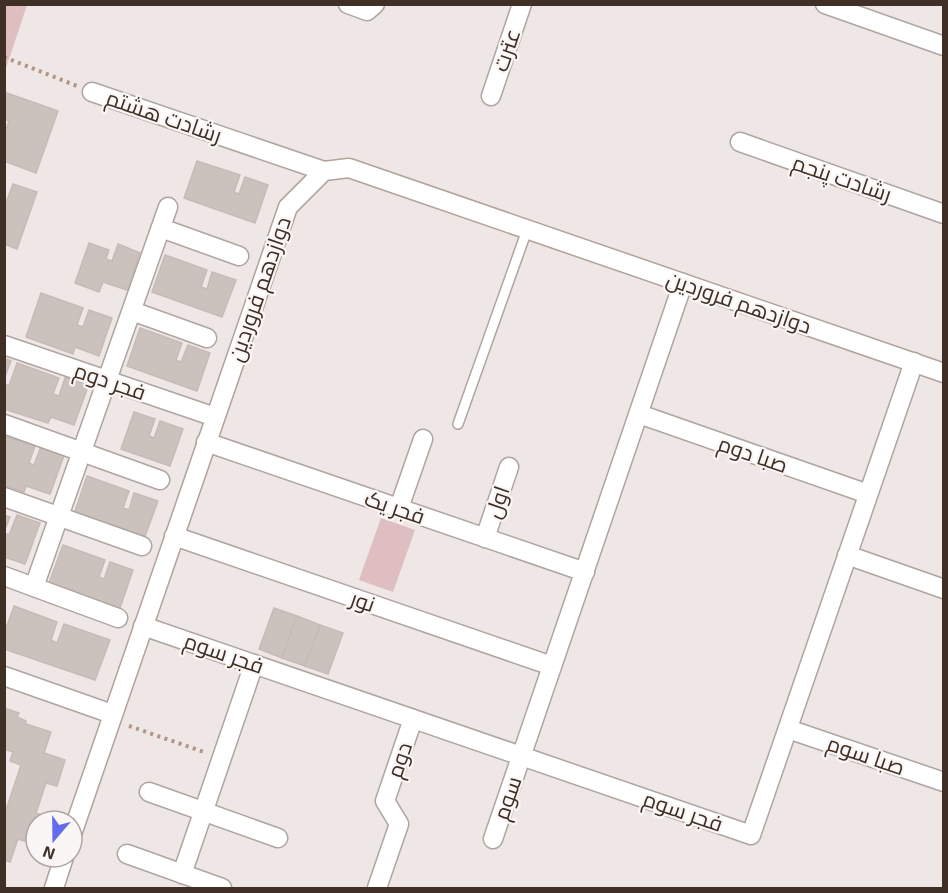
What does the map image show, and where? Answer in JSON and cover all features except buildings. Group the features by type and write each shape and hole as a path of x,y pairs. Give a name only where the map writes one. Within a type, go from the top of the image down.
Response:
{"street":[{"path":"348,4 367,11 375,4"},
{"name":"عترت","path":"491,96 522,4"},
{"path":"825,4 944,46"},
{"name":"رشادت هشتم","path":"92,92 324,171"},
{"name":"رشادت پنجم","path":"740,142 944,214"},
{"name":"دوازدهم فروردین","path":"80,809 288,207 324,171 349,168 944,373"},
{"path":"34,587 168,207"},
{"path":"161,228 239,256"},
{"name":"سوم","path":"493,839 683,283"},
{"path":"132,311 207,338"},
{"name":"فجر دوم","path":"4,345 215,417"},
{"name":"فجر سوم","path":"143,626 752,835 914,362"},
{"name":"صبا دوم","path":"639,414 868,494"},
{"path":"4,424 160,480"},
{"path":"399,508 423,439"},
{"name":"فجر یک","path":"206,442 585,572"},
{"name":"اول","path":"485,538 509,467"},
{"path":"4,497 142,546"},
{"name":"نور","path":"174,536 552,666"},
{"path":"847,555 944,589"},
{"path":"4,576 118,618"},
{"path":"182,874 254,664"},
{"path":"4,676 111,717"},
{"name":"دوم","path":"377,888 399,824 385,801 413,719"},
{"name":"صبا سوم","path":"788,729 944,782"},
{"path":"149,792 278,838"},
{"path":"127,854 222,888"},
{"path":"54,888 60,869"}],"lane":[{"path":"458,424 527,230"}],"path":[{"name":"رشادت هشتم","path":"4,57 92,92"},
{"path":"111,717 222,758"}],"shaded area":[{"path":"4,5 27,5 5,71"},
{"path":"381,518 415,530 393,592 359,580"}]}
